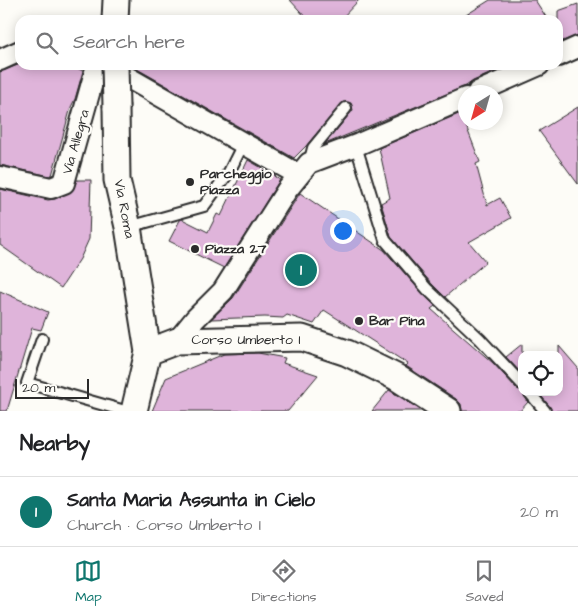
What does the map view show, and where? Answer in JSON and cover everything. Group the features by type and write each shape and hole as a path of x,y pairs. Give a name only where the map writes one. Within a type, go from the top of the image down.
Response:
{"street":[{"path":"115,15 116,0"},
{"path":"563,54 578,48"},
{"path":"0,60 15,53"},
{"name":"Via Allegra","path":"0,177 51,188 64,183 96,70"},
{"path":"115,70 243,144 304,169"},
{"name":"Via Roma","path":"115,70 117,180 128,227 148,352"},
{"path":"494,85 528,70"},
{"path":"177,341 223,291 287,190 304,169 458,101"},
{"name":"Corso Umberto I","path":"148,352 177,341 302,338 347,353 364,361 396,377 448,411"},
{"path":"134,411 148,352"}],"lane":[{"path":"304,169 313,148 346,108"},
{"path":"128,227 204,206 229,172 243,144"},
{"path":"356,146 385,240 427,289 480,339 518,380"},
{"path":"42,339 27,383 125,411"},
{"path":"532,396 544,411"}],"building":[{"path":"290,0 359,0 345,15 304,15"},
{"path":"490,0 535,0 545,15 466,15"},
{"path":"578,4 578,35 563,41 563,15 558,15 558,11"},
{"path":"15,66 15,70 83,71 52,175 50,176 0,165 0,72"},
{"path":"139,70 498,70 467,85 458,85 458,89 325,144 353,110 351,103 343,102 294,158"},
{"path":"578,107 578,184 539,131"},
{"path":"458,114 458,130 468,130 480,162 476,164 487,205 500,198 511,218 469,242 486,262 445,297 391,237 381,203 390,198 379,148"},
{"path":"248,160 280,180 224,268 169,241 182,219 208,232 217,214 221,216"},
{"path":"77,180 91,180 89,239 80,259 61,288 0,245 0,189 48,200 55,199 72,191"},
{"path":"300,193 384,250 435,306 431,309 493,363 518,389 518,396 525,396 528,402 520,411 462,411 461,404 456,399 406,366 408,364 324,310 314,324 287,315 283,318 211,319 233,298"},
{"path":"0,291 48,312 41,330 32,328 7,411 0,411"},
{"path":"522,344 522,351 518,351 518,370 506,357"},
{"path":"559,346 578,368 578,411 552,411 541,396 563,396 563,351 559,351"},
{"path":"258,353 285,358 283,363 318,375 288,411 152,411 166,378 224,354"},
{"path":"389,390 422,411 372,411"}],"place":[{"name":"Parcheggio Piazza","path":"190,182"},
{"name":"Piazza 27","path":"195,249"},
{"name":"Santa Maria Assunta in Cielo","path":"301,270"},
{"name":"Bar Pina","path":"359,321"}]}
